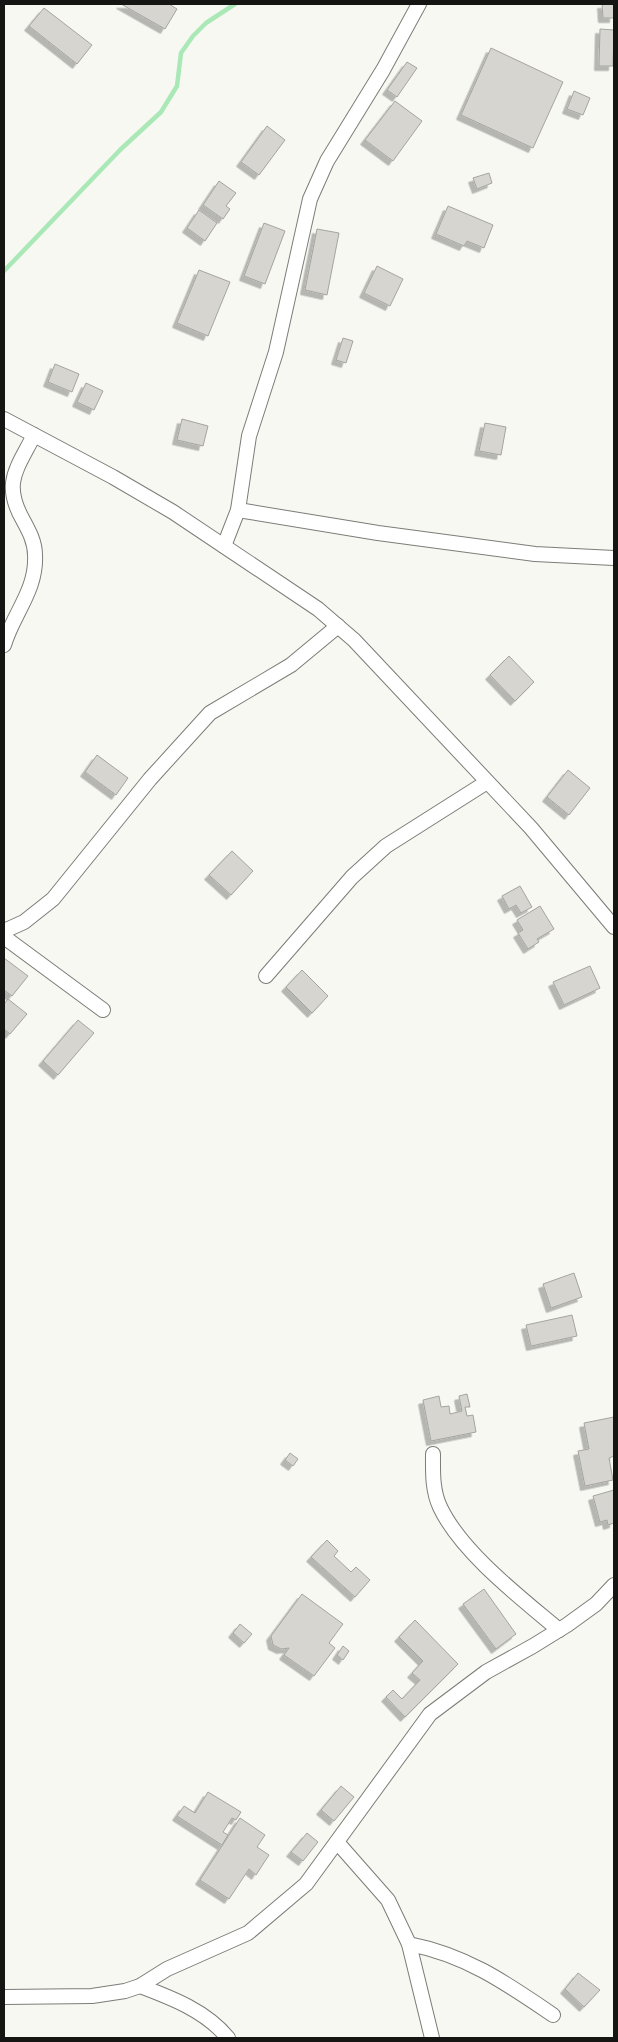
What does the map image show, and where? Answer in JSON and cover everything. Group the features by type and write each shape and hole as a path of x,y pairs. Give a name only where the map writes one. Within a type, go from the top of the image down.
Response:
{"street":[{"path":"224,546 238,510 249,436 276,352 310,198 327,161 383,70 419,4"},
{"path":"4,419 113,477 224,546 318,608 354,640 531,828 614,927"},
{"path":"4,645 8,632 27,597 33,578 36,555 31,534 16,508 11,493 13,477 34,435"},
{"path":"238,510 535,554 614,558"},
{"path":"4,931 24,922 53,899 150,779 210,712 291,665 338,626"},
{"path":"266,976 352,877 386,846 488,782"},
{"path":"4,938 103,1010"},
{"path":"433,1454 434,1485 439,1505 450,1524 479,1558 559,1630"},
{"path":"4,1997 92,1996 125,1991 140,1986 167,1969 248,1933 306,1884 430,1714 486,1672 559,1630 596,1604 614,1585"},
{"path":"337,1842 388,1900 409,1944 432,2038"},
{"path":"409,1944 430,1948 474,1964 504,1981 554,2015"},
{"path":"140,1986 172,1998 209,2019 228,2038"}],"building":[{"path":"121,4 169,4 177,9 165,29"},
{"path":"602,4 614,4 614,18 603,18"},
{"path":"44,8 92,45 77,64 29,26"},
{"path":"600,29 614,30 613,66 599,66"},
{"path":"491,48 563,82 533,148 461,115"},
{"path":"407,62 417,68 397,97 387,90"},
{"path":"574,91 590,98 583,115 567,109"},
{"path":"395,101 422,121 393,161 365,140"},
{"path":"267,126 285,140 259,175 241,162"},
{"path":"489,173 492,183 477,189 473,178"},
{"path":"219,181 236,193 226,206 230,209 223,219 203,205"},
{"path":"448,206 493,225 484,248 467,241 464,246 436,234"},
{"path":"199,210 217,223 205,241 187,228"},
{"path":"264,223 285,231 265,284 244,276"},
{"path":"317,229 339,233 327,295 305,290"},
{"path":"377,266 403,279 390,306 364,293"},
{"path":"199,270 230,282 208,336 177,323"},
{"path":"343,338 353,341 346,363 336,360"},
{"path":"55,364 79,374 72,392 48,382"},
{"path":"86,383 103,391 94,410 77,402"},
{"path":"182,419 208,426 203,446 177,440"},
{"path":"485,423 506,427 501,455 479,451"},
{"path":"509,656 534,682 515,701 490,675"},
{"path":"97,755 128,778 116,795 85,772"},
{"path":"568,770 590,788 569,815 547,797"},
{"path":"232,851 253,871 231,895 209,875"},
{"path":"520,886 532,907 521,913 516,905 509,909 502,896"},
{"path":"540,906 554,929 537,939 539,942 528,949 518,933 523,930 517,920"},
{"path":"4,958 28,976 12,996 4,990"},
{"path":"590,966 600,988 564,1005 553,982"},
{"path":"302,970 328,996 312,1013 286,987"},
{"path":"8,999 27,1014 10,1034 4,1029 4,1004"},
{"path":"78,1020 94,1033 58,1075 43,1061"},
{"path":"574,1273 582,1297 551,1308 543,1284"},
{"path":"572,1315 577,1336 531,1346 526,1325"},
{"path":"467,1394 470,1407 465,1407 467,1416 473,1415 476,1432 431,1441 423,1400 439,1396 441,1407 449,1406 450,1414 462,1411 459,1396"},
{"path":"614,1417 614,1456 609,1458 613,1480 585,1486 578,1451 589,1449 584,1423"},
{"path":"290,1453 298,1459 293,1466 285,1460"},
{"path":"614,1490 614,1523 608,1525 607,1520 600,1522 593,1496"},
{"path":"327,1540 338,1551 334,1556 351,1572 356,1567 370,1580 355,1597 311,1557"},
{"path":"484,1589 516,1634 496,1649 463,1604"},
{"path":"302,1594 343,1624 329,1643 335,1648 314,1676 284,1655 289,1648 281,1649 273,1645 271,1636"},
{"path":"415,1620 458,1664 405,1717 386,1697 393,1690 402,1699 420,1680 412,1673 423,1661 399,1637"},
{"path":"240,1624 252,1634 244,1643 233,1633"},
{"path":"343,1646 349,1651 343,1660 337,1655"},
{"path":"341,1786 354,1797 334,1821 321,1810"},
{"path":"208,1792 241,1812 236,1820 232,1818 223,1832 228,1835 222,1845 177,1816 184,1806 195,1813"},
{"path":"240,1818 265,1835 257,1847 269,1855 256,1875 249,1869 229,1899 200,1880"},
{"path":"307,1833 318,1842 303,1861 291,1852"},
{"path":"578,1973 600,1990 584,2007 565,1989"}],"waterway":[{"path":"4,271 120,150 161,112 177,86 181,53 193,36 206,23 235,4"}]}
